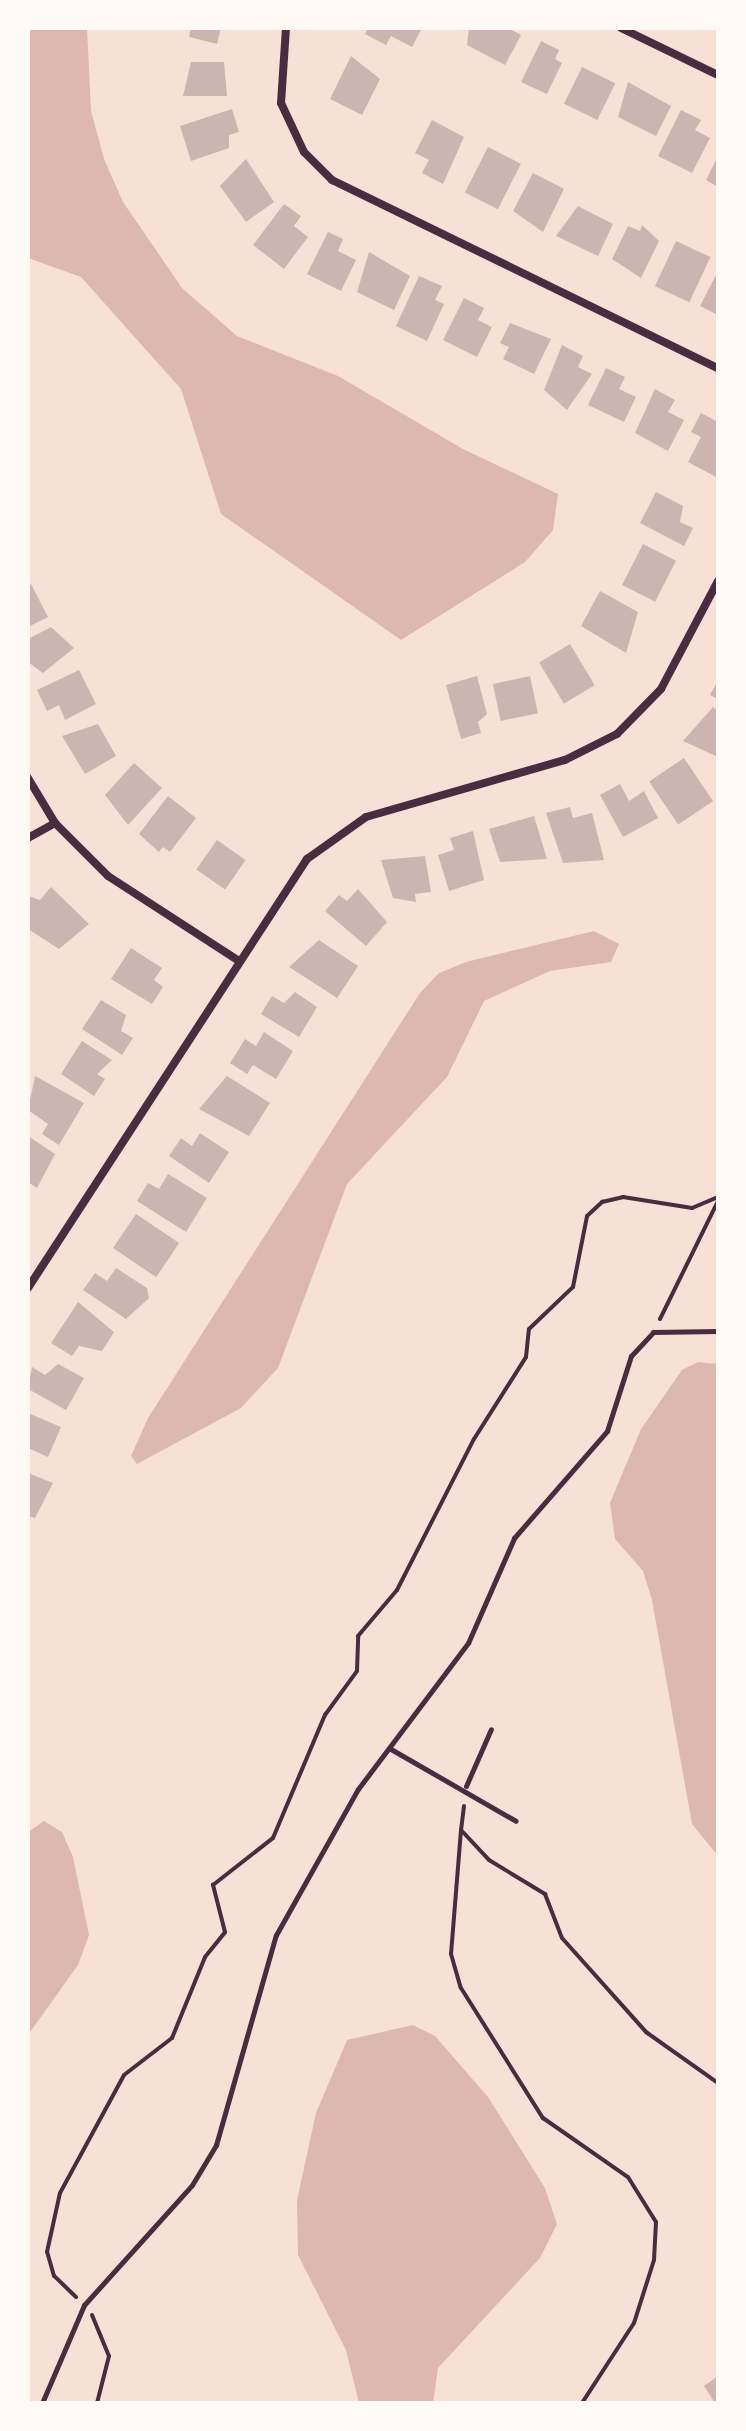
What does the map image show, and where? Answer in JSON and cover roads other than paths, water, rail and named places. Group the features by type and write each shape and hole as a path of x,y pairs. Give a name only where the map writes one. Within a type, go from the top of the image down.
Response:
{"street":[{"path":"286,28 281,103 304,152 332,180 718,368"},
{"path":"621,28 718,75"},
{"path":"28,1288 287,886 337,833 394,808 565,760 617,734 661,689 718,581"},
{"path":"28,778 55,823 108,876 239,961"},
{"path":"28,838 55,823"}],"lane":[{"path":"42,2403 84,2305 192,2185 216,2145 276,1935 358,1789 468,1643 514,1538 607,1431 631,1356 653,1332 668,1326 718,1331"},
{"path":"466,1786 491,1729"},
{"path":"389,1748 466,1786 516,1821"}]}
